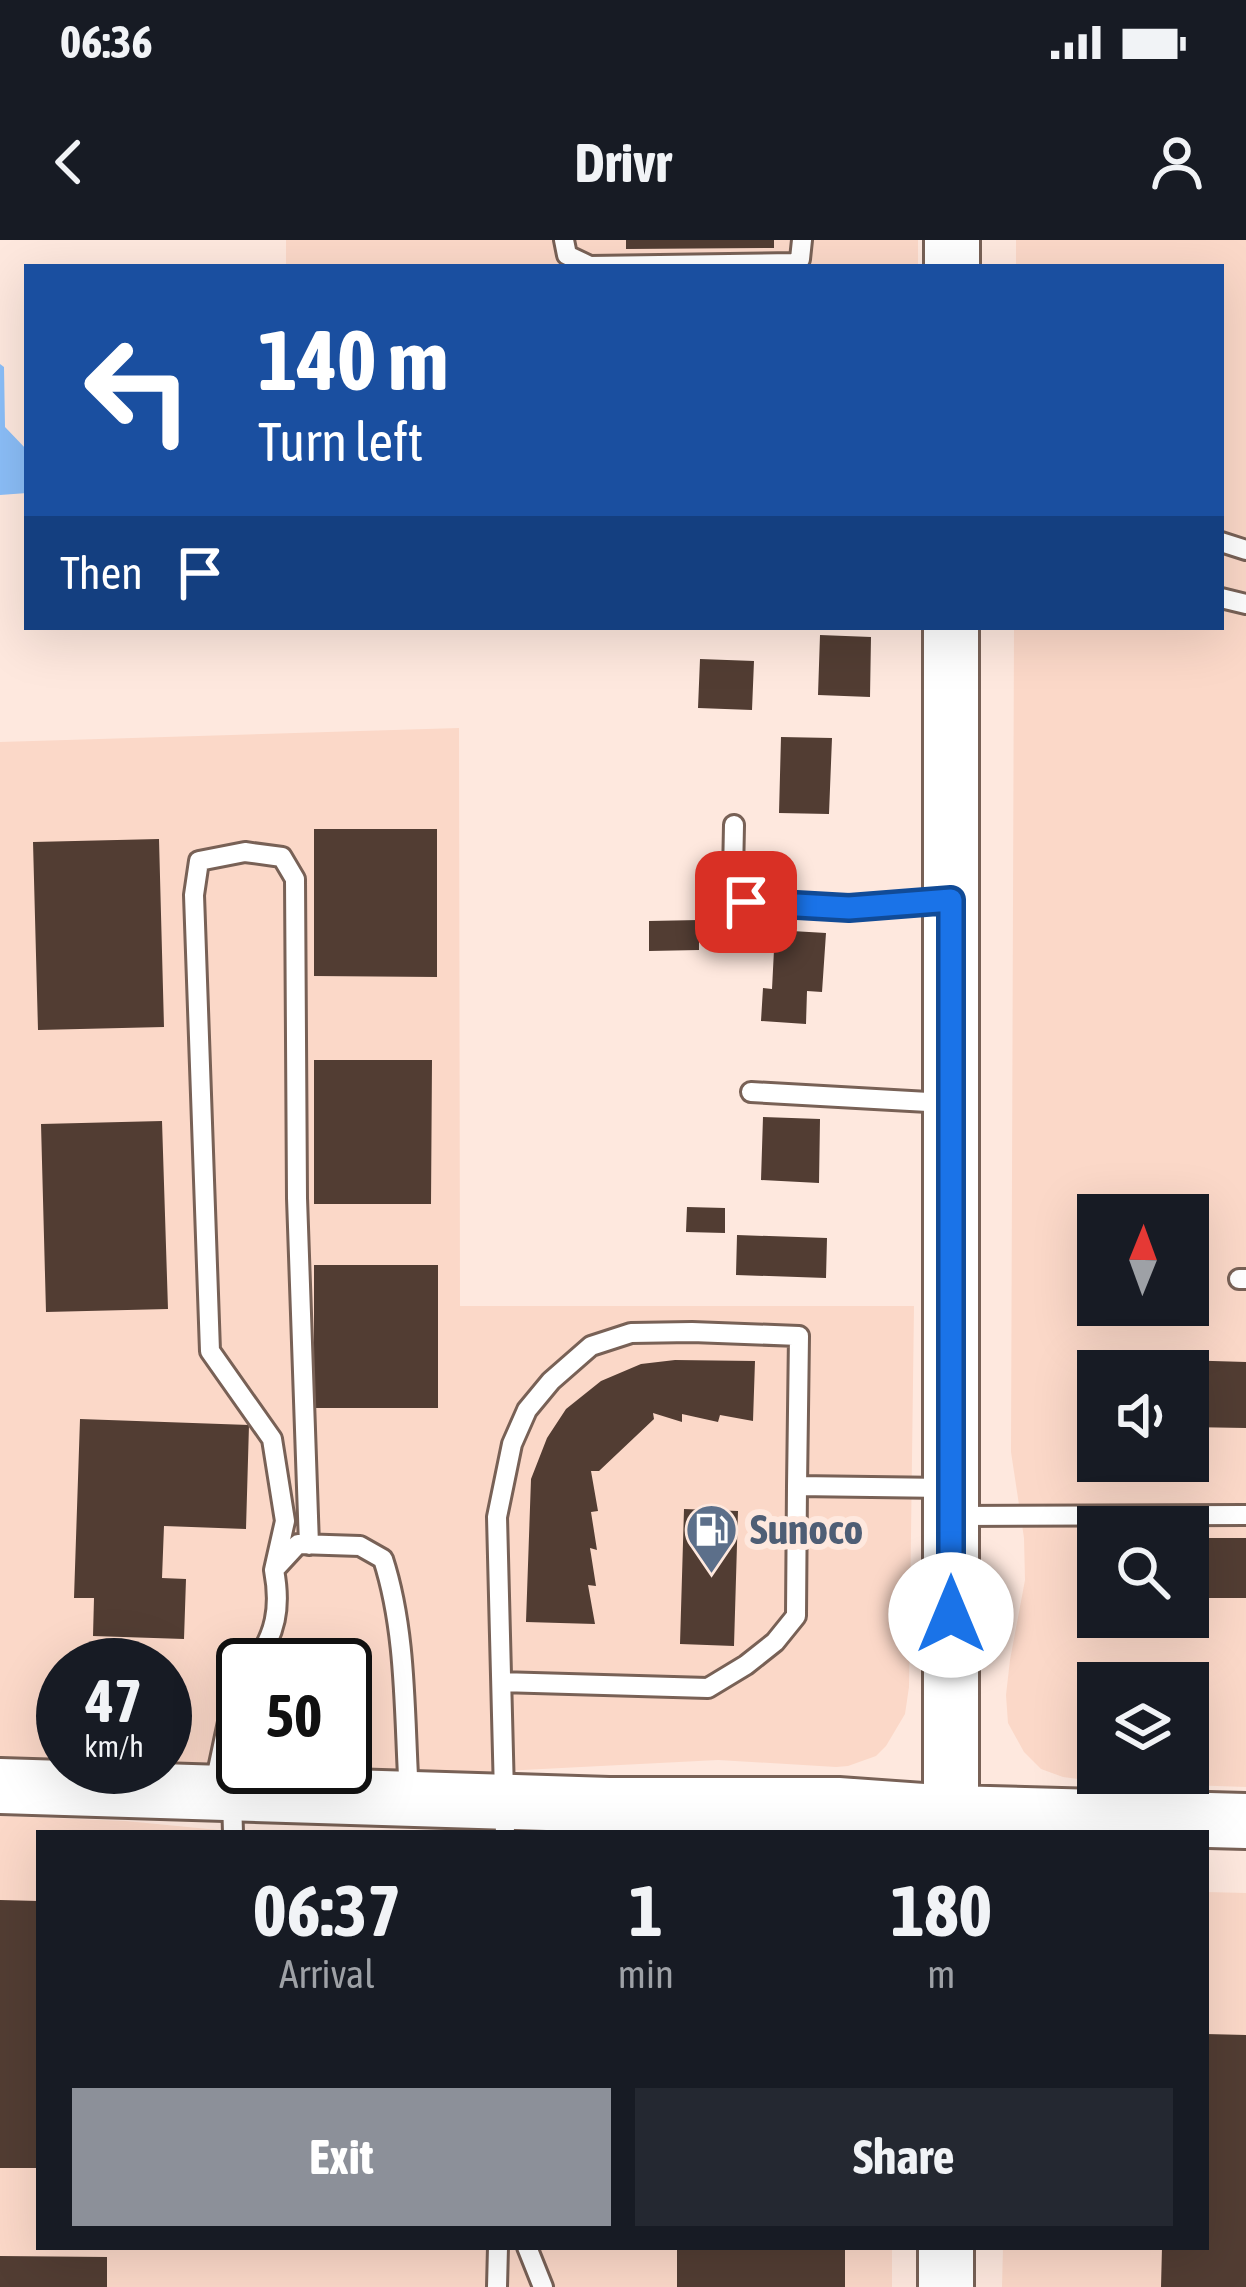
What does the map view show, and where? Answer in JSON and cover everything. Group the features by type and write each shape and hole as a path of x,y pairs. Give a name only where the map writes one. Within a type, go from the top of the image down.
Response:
{"street":[{"path":"951,630 951,1823"},
{"path":"0,1786 226,1806 409,1799 505,1818 838,1805 951,1823 1246,1821"},
{"path":"946,2250 946,2287"}],"lane":[{"path":"564,240 567,255 586,264"},
{"path":"726,264 794,263 800,259 802,240"},
{"path":"734,825 733,875 746,902 849,908 951,900"},
{"path":"271,1638 277,1625 274,1570 284,1521 272,1439 210,1351 194,895 199,860 245,852 282,857 295,879 297,1198 309,1545"},
{"path":"751,1092 951,1103"},
{"path":"503,1682 708,1688 775,1642 796,1616 799,1336 631,1334 591,1346 527,1410 512,1444 497,1516 505,1818"},
{"path":"272,1439 306,1440"},
{"path":"797,1486 950,1502 1246,1515"},
{"path":"274,1570 298,1544 360,1546 383,1559 393,1589 409,1799"},
{"path":"497,2287 498,2250"},
{"path":"528,2250 543,2287"}],"shaded area":[{"path":"286,240 918,240 918,264 286,264"},
{"path":"1016,240 1246,240 1246,1787 1209,1786 1209,1662 1077,1662 1077,1779 1041,1769 1024,1752 1008,1723 1006,1695 1025,1580 1011,1452 1014,630 1224,630 1224,264 1016,264"},
{"path":"459,728 460,1306 914,1306 905,1714 876,1756 848,1766 718,1760 465,1773 372,1772 372,1638 216,1638 216,1771 192,1771 192,1638 36,1638 36,1768 0,1766 0,742"},
{"path":"0,1816 218,1830 36,1830 36,2250 892,2250 892,2287 0,2287"},
{"path":"1209,1892 1246,1893 1246,2287 1002,2287 1003,2250 1209,2250"}],"water":[{"path":"0,364 4,367 5,427 24,447 24,493 0,495"}],"building":[{"path":"626,240 774,240 774,248 626,249"},
{"path":"820,635 871,637 870,697 818,695"},
{"path":"700,659 754,661 752,710 698,708"},
{"path":"781,737 832,738 829,814 779,813"},
{"path":"314,829 437,829 437,977 314,976"},
{"path":"159,839 164,1027 38,1030 33,842"},
{"path":"699,920 699,950 649,951 649,921"},
{"path":"775,930 826,933 822,992 807,991 806,1024 761,1021 763,988 772,989"},
{"path":"314,1060 432,1060 431,1204 314,1204"},
{"path":"763,1117 820,1119 819,1183 761,1180"},
{"path":"162,1121 168,1309 46,1312 41,1124"},
{"path":"687,1207 725,1208 725,1233 686,1232"},
{"path":"737,1235 827,1238 826,1278 736,1275"},
{"path":"314,1265 438,1265 438,1408 314,1408"},
{"path":"755,1361 753,1421 720,1415 718,1422 682,1414 682,1422 653,1413 654,1419 599,1471 591,1471 598,1511 591,1512 597,1550 590,1548 596,1586 588,1585 595,1624 526,1622 531,1479 547,1438 566,1409 601,1381 641,1364"},
{"path":"1209,1361 1246,1362 1246,1428 1209,1427"},
{"path":"80,1419 249,1425 246,1529 164,1526 162,1578 186,1579 184,1638 93,1636 94,1598 74,1598"},
{"path":"684,1509 738,1511 734,1646 680,1644"},
{"path":"1209,1538 1246,1538 1246,1598 1209,1598"},
{"path":"0,1900 36,1901 36,2168 0,2168"},
{"path":"1209,2034 1246,2035 1246,2287 1161,2287 1162,2250 1209,2250"},
{"path":"677,2250 845,2250 845,2287 677,2287"},
{"path":"0,2256 107,2257 107,2287 0,2287"}],"place":[{"name":"Sunoco","path":"711,1575"}],"route":[{"path":"746,902 849,908 951,900 951,1615"}]}
